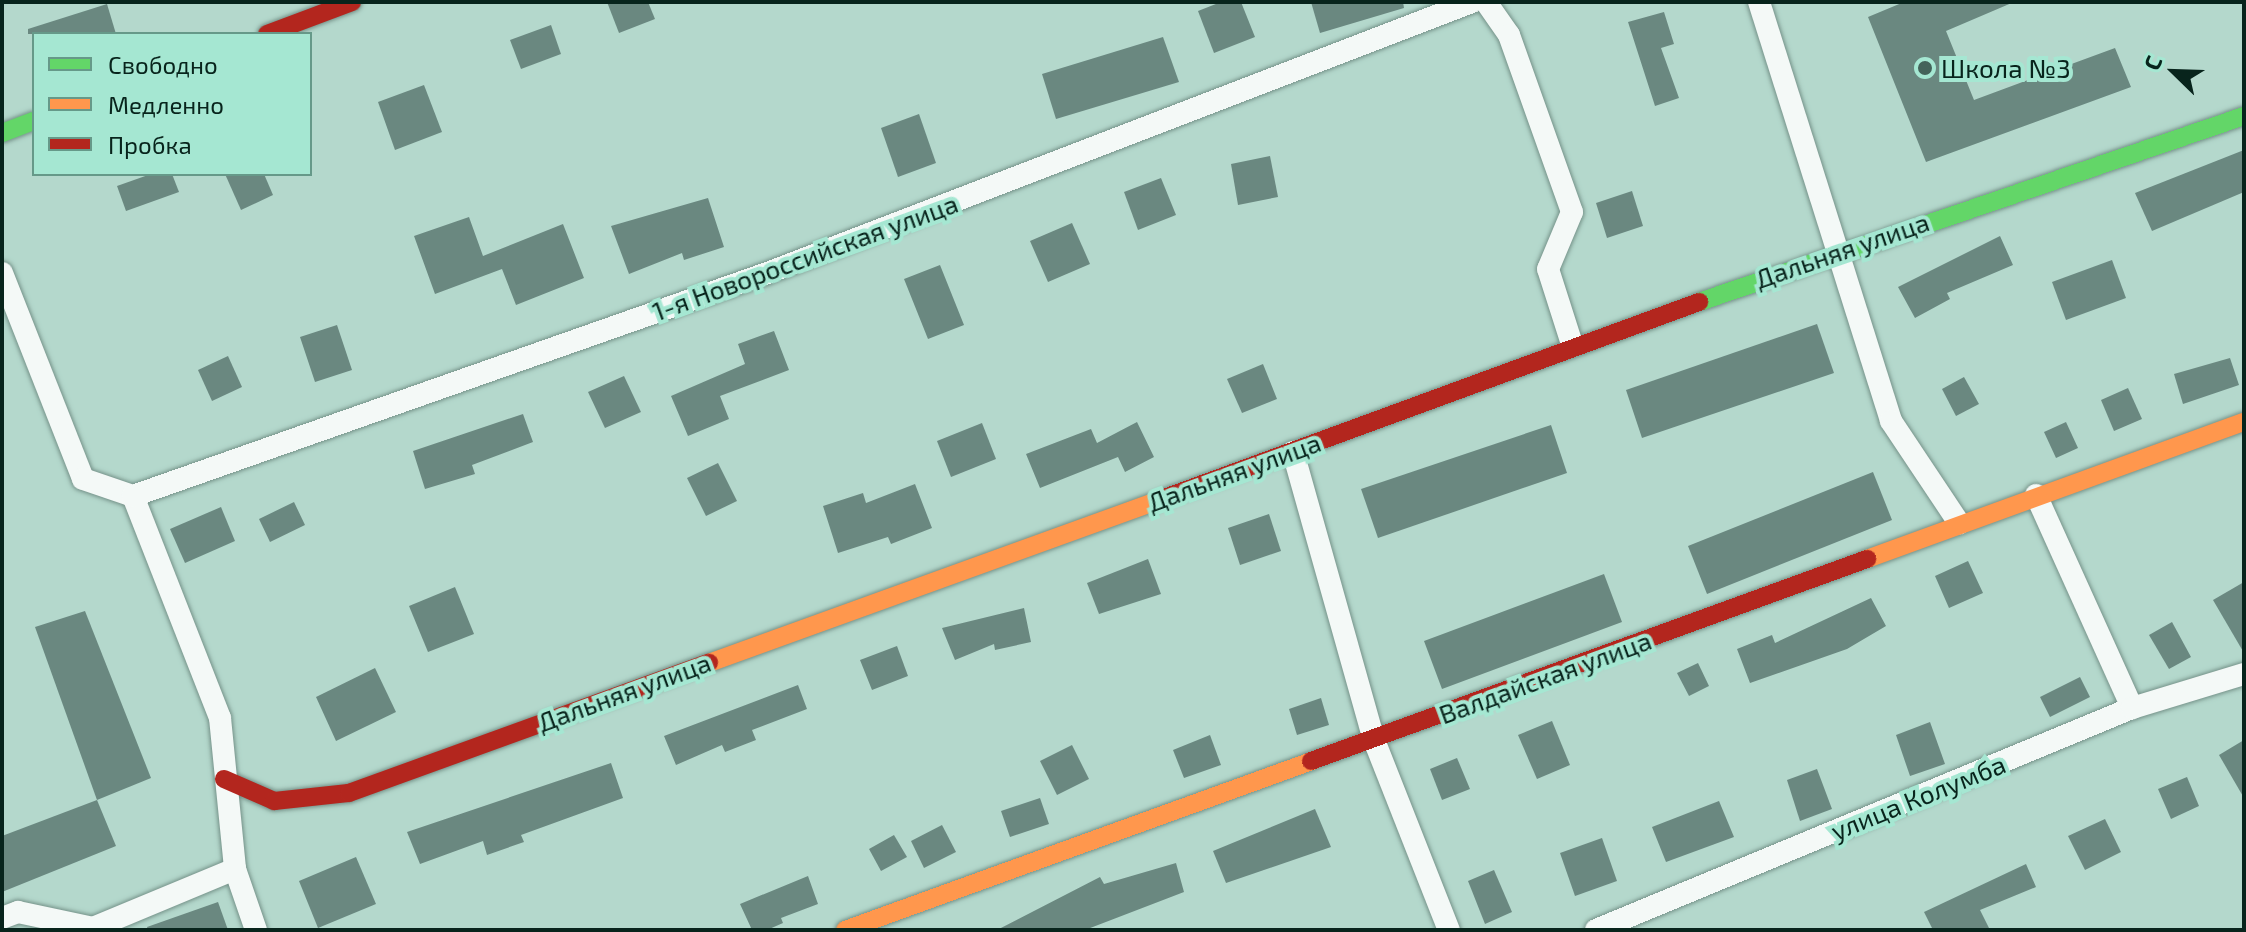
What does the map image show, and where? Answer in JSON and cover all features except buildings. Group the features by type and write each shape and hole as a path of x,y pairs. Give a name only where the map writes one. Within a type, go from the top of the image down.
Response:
{"street":[{"path":"272,32 352,2"},
{"name":"1-я Новороссийская улица","path":"133,496 770,272 1472,2"},
{"path":"1486,2 1509,35 1572,212 1548,269 1572,344"},
{"path":"1759,2 1834,251 1891,421 1959,523"},
{"name":"Дальняя улица","path":"224,779 274,801 349,793 1293,452 1572,344 1834,251 2244,116"},
{"path":"2,133 32,122"},
{"path":"2,273 83,479 133,496 220,718 235,869 256,930"},
{"name":"Валдайская улица","path":"845,930 2244,422"},
{"path":"1293,452 1374,740 1449,930"},
{"path":"2036,495 2132,708"},
{"name":"улица Колумба","path":"1596,930 2132,708 2244,674"},
{"path":"2,918 18,912 93,928 235,869"}],"traffic: fast":[{"path":"1699,302 2244,116"},
{"path":"2,133 32,122"}],"traffic: slow":[{"path":"1867,559 2244,422"},
{"path":"709,663 1167,497"},
{"path":"845,930 1311,761"}],"traffic: jam":[{"path":"272,32 352,2"},
{"path":"1167,497 1699,302"},
{"path":"1311,761 1867,559"},
{"path":"224,779 274,801 349,793 709,663"}],"place":[{"name":"Школа №3","path":"1925,68"}]}
